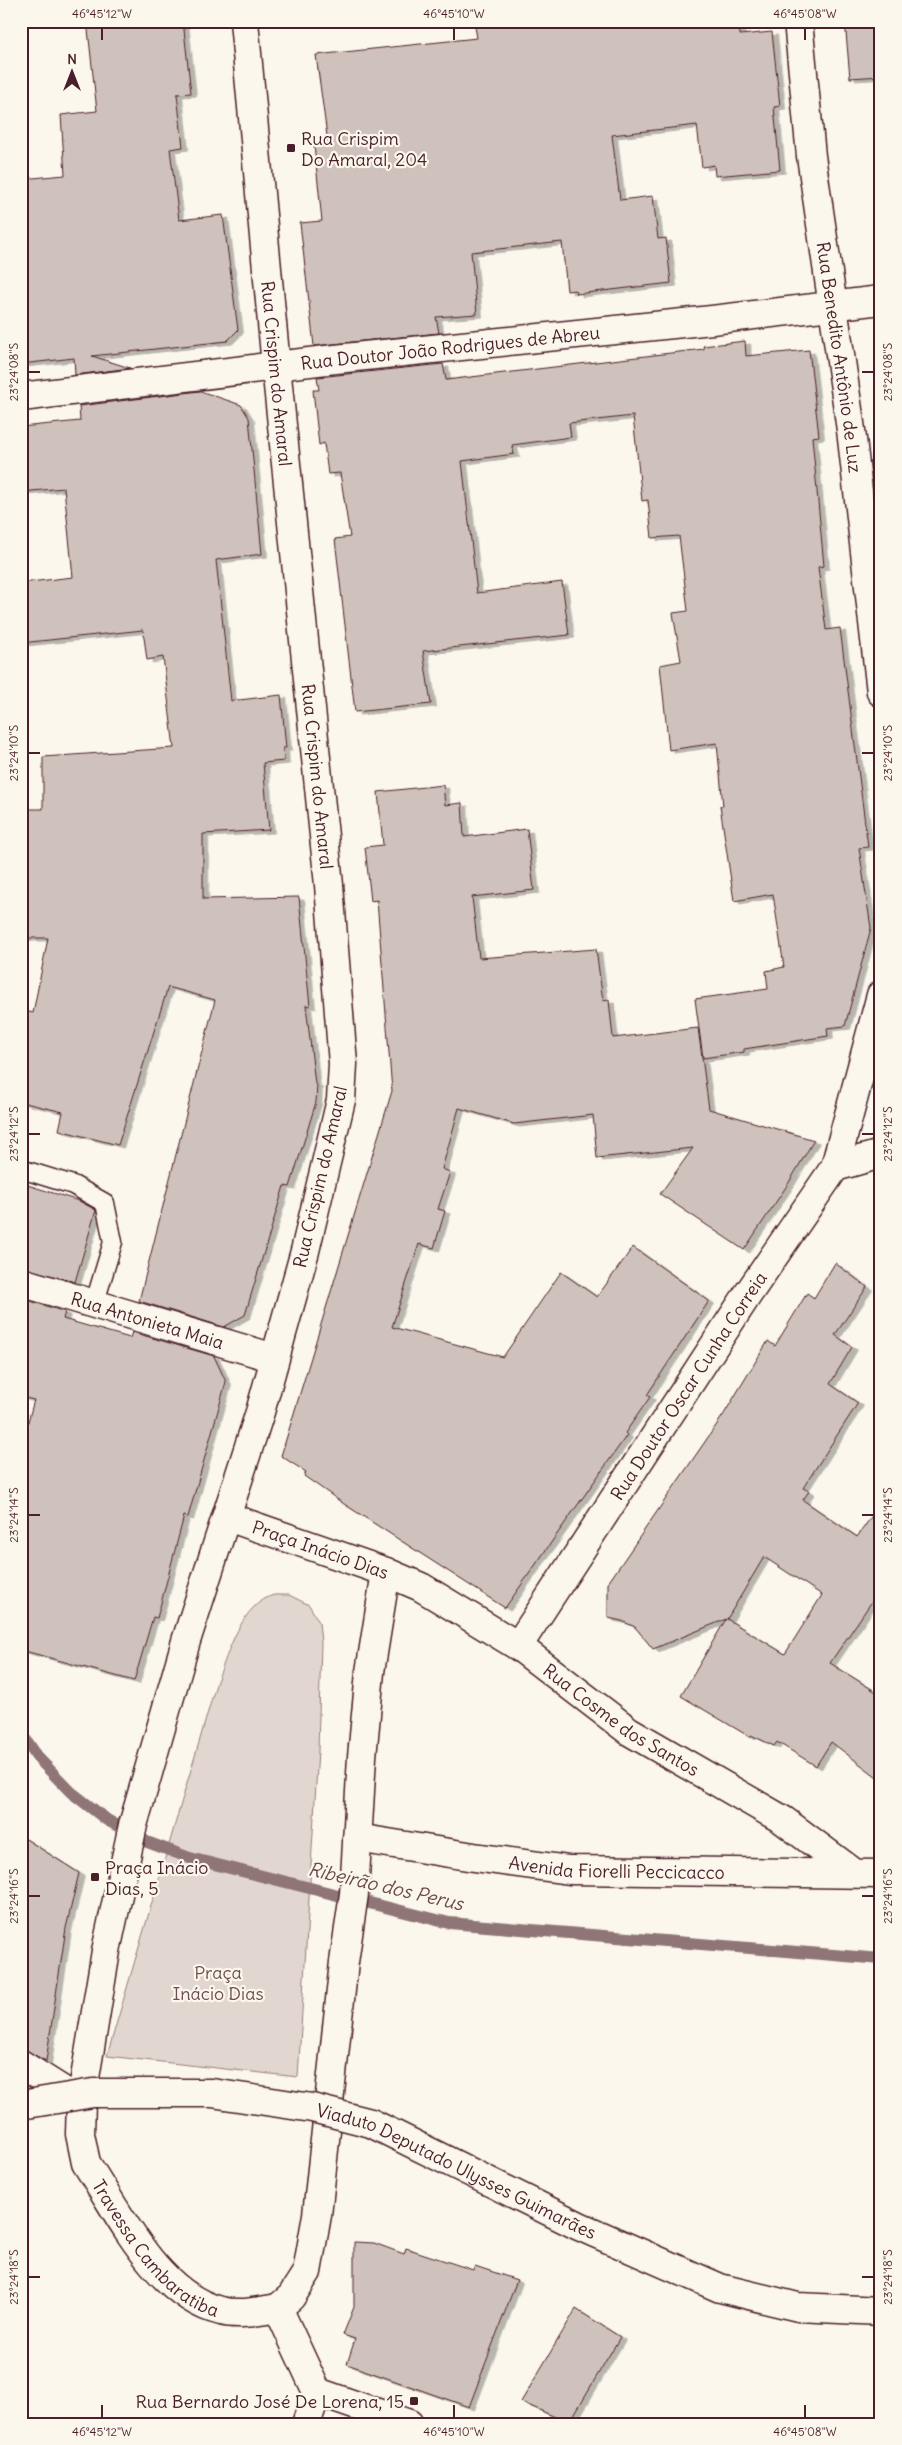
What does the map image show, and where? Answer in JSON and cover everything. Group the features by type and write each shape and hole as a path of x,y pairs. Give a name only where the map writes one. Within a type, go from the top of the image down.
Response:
{"street":[{"name":"Rua Crispim do Amaral","path":"228,1517 260,1412 305,1251 342,1100 343,1064 330,885 276,366 244,21"},
{"name":"Rua Benedito Antônio de Luz","path":"798,21 811,156 851,430 881,692"},
{"name":"Rua Doutor João Rodrigues de Abreu","path":"21,397 276,366 712,320 833,304 881,300"},
{"path":"835,1168 881,995"},
{"path":"835,1168 881,1154"},
{"name":"Rua Doutor Oscar Cunha Correia","path":"518,1646 748,1294 835,1168"},
{"name":"Rua Antonieta Maia","path":"21,1282 274,1358"},
{"name":"Praça Inácio Dias","path":"81,2102 106,1951 133,1825 186,1641 228,1517 386,1572 370,1672 356,1845 354,1894 347,1940 317,2215 307,2272 291,2297 278,2308"},
{"name":"Rua Cosme dos Santos","path":"386,1572 421,1587 518,1646 630,1730 783,1820 854,1872"},
{"name":"Avenida Fiorelli Peccicacco","path":"356,1845 474,1857 569,1870 854,1872 881,1874"},
{"path":"21,2064 81,2102"},
{"name":"Viaduto Deputado Ulysses Guimarães","path":"21,2105 93,2093 212,2093 312,2108 371,2123 580,2226 720,2288 798,2307 881,2311"},
{"name":"Travessa Cambaratiba","path":"81,2102 80,2134 86,2163 144,2254 176,2287 202,2304 221,2312 246,2313 278,2308"},
{"path":"278,2308 318,2392 409,2424"},
{"path":"306,2424 318,2392"}],"lane":[{"path":"21,1169 73,1185 105,1203 113,1242 94,1305"}],"green space":[{"name":"Praça Inácio Dias","path":"274,1595 289,1595 309,1605 319,1622 321,1643 318,1751 298,2077 107,2056 217,1681 232,1643 245,1619 253,1608 263,1600"}],"building":[{"path":"87,21 183,21 191,93 177,94 183,147 170,149 179,220 223,215 238,330 227,341 92,356 130,368 75,375 74,358 21,364 21,240 26,240 22,179 65,175 61,115 97,111"},
{"path":"474,21 739,21 740,35 772,32 780,106 774,107 780,170 715,176 714,165 702,167 697,125 612,135 620,200 653,196 658,239 666,238 671,283 577,294 576,290 567,291 562,242 471,252 477,314 436,317 439,333 314,346 300,223 322,221 314,145 328,143 316,55 477,38"},
{"path":"845,21 881,21 881,76 850,78"},
{"path":"745,341 746,356 809,350 819,436 812,437 824,566 818,567 826,630 840,628 868,847 859,848 871,928 845,1026 827,1028 828,1036 744,1049 744,1052 703,1058 695,999 768,989 766,971 784,967 773,894 734,901 720,806 723,806 717,743 669,750 660,665 681,661 673,613 688,611 679,536 652,538 648,500 642,501 633,416 569,423 571,437 512,445 514,454 462,461 477,593 562,582 569,635 423,651 431,704 355,712 335,539 350,537 340,473 328,474 324,443 319,445 313,390 319,390 317,377 443,364 446,380 704,349 703,346"},
{"path":"200,391 241,405 249,418 262,554 216,560 231,701 281,695 286,748 283,748 284,761 263,763 269,830 203,834 203,899 299,897 310,1006 306,1005 315,1084 317,1085 316,1102 290,1187 284,1186 245,1315 224,1327 139,1301 215,1000 168,987 118,1145 59,1130 63,1112 21,1102 21,1010 33,1013 48,938 21,938 21,809 43,809 43,757 174,748 163,657 147,660 143,630 21,643 21,583 73,577 64,488 21,492 21,427 80,421 79,406"},
{"path":"443,785 445,805 462,803 464,837 527,829 534,890 472,897 479,958 596,949 603,1001 609,1000 613,1038 698,1028 709,1109 814,1140 788,1184 744,1250 660,1194 693,1148 597,1158 593,1115 514,1124 459,1108 442,1169 450,1172 438,1209 445,1211 434,1248 419,1244 392,1327 503,1357 561,1272 597,1297 633,1247 709,1301 647,1395 650,1397 625,1433 627,1435 505,1608 344,1504 304,1476 306,1472 281,1456 392,1091 377,900 371,901 365,847 383,845 378,792"},
{"path":"21,1183 79,1201 96,1210 75,1282 21,1267"},
{"path":"835,1263 867,1287 835,1335 852,1347 830,1384 858,1403 803,1488 809,1491 803,1500 857,1537 881,1503 881,1588 830,1663 881,1695 881,1780 831,1742 816,1766 777,1742 774,1746 751,1735 750,1737 681,1696 726,1619 653,1649 635,1627 622,1621 608,1618 608,1583 724,1414 768,1341 775,1346 807,1293 814,1298","holes":["764,1557 822,1595 785,1654 727,1619"]},
{"path":"21,1298 65,1312 63,1319 130,1338 132,1332 214,1356 226,1382 188,1517 184,1516 157,1618 153,1617 134,1681 21,1650 21,1447 34,1400 21,1397"},
{"path":"21,1836 79,1873 66,1928 46,2061 21,2048"},
{"path":"354,2242 374,2243 404,2254 406,2248 473,2270 475,2266 517,2280 469,2407 347,2364 355,2339 343,2335 354,2307"},
{"path":"576,2309 620,2337 569,2423 521,2402"}],"waterway":[{"name":"Ribeirão dos Perus","path":"21,1733 39,1759 71,1792 107,1820 147,1842 190,1858 449,1923 881,1959"}],"railway":[{"path":"21,2418 25,2424"}],"place":[{"name":"Rua Crispim Do Amaral, 204","path":"291,148"},
{"name":"Praça Inácio Dias, 5","path":"95,1877"},
{"name":"Rua Bernardo José De Lorena, 15","path":"414,2401"}]}
